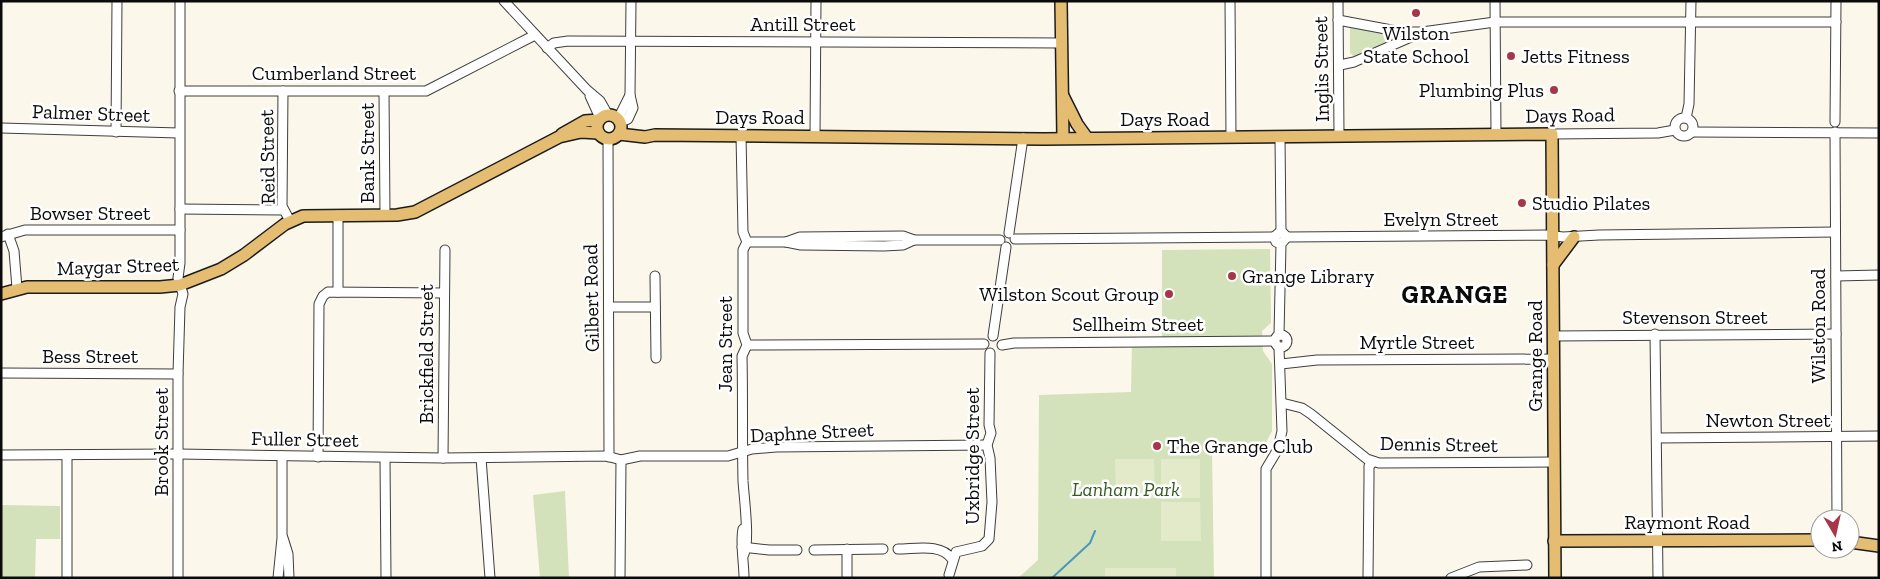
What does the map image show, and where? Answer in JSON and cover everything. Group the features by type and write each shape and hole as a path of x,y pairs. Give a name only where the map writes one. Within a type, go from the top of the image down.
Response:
{"main road":[{"path":"1062,1 1061,92 1063,138"},
{"path":"1061,92 1077,124 1088,138"},
{"name":"Maygar Street","path":"560,137 566,130 585,120 612,122"},
{"path":"603,136 612,122"},
{"path":"603,136 612,122"},
{"name":"Days Road","path":"612,122 629,125 655,135 1088,138 1552,134"},
{"name":"Maygar Street","path":"1,294 17,288 175,286 233,263 290,221 311,215 385,215 415,212 560,137 581,132 603,136"},
{"name":"Grange Road","path":"1552,134 1555,578"},
{"path":"1553,265 1574,237"},
{"path":"1860,539 1879,538"},
{"name":"Raymont Road","path":"1554,540 1810,540"},
{"path":"1860,542 1879,546"}],"street":[{"path":"116,132 117,1"},
{"name":"Brook Street","path":"178,578 178,374 180,307 182,298 175,286 180,263 180,1"},
{"path":"504,1 587,90 612,122 630,95 631,1"},
{"path":"815,135 816,1"},
{"path":"1230,1 1231,137"},
{"name":"Inglis Street","path":"1338,1 1340,65 1339,136"},
{"path":"1495,1 1496,135"},
{"path":"1686,118 1689,104 1691,1"},
{"path":"1835,122 1836,1"},
{"path":"1338,20 1396,31 1422,32 1495,22 1836,22"},
{"path":"1396,31 1397,43"},
{"path":"1340,65 1354,62 1422,32"},
{"name":"Cumberland Street","path":"180,91 384,92 431,90 535,35"},
{"name":"Antill Street","path":"547,48 554,43 562,41 1061,43"},
{"name":"Reid Street","path":"283,92 283,210 290,221"},
{"name":"Bank Street","path":"384,92 385,215"},
{"path":"1686,118 1681,118 1676,122 1675,130 1682,136 1692,132 1879,132"},
{"path":"1686,118 1692,124 1692,132"},
{"name":"Palmer Street","path":"1,128 179,133"},
{"name":"Days Road","path":"1552,134 1658,133 1675,130"},
{"name":"Wilston Road","path":"1835,132 1837,509"},
{"name":"Gilbert Road","path":"603,136 609,307 609,457"},
{"name":"Jean Street","path":"741,136 743,232 747,242 742,250 743,333 747,345 742,356 744,578"},
{"path":"1266,578 1265,475 1268,464 1281,441 1281,364 1277,341 1281,237 1280,137"},
{"path":"747,242 786,242 800,236 902,236 914,240 1013,246 1012,236 1023,138"},
{"path":"180,210 283,210"},
{"path":"338,215 338,292"},
{"name":"Bowser Street","path":"4,234 25,230 180,230"},
{"name":"Evelyn Street","path":"1012,236 1574,237 1835,232"},
{"path":"4,234 14,251 17,288"},
{"path":"993,336 1003,234 1012,236"},
{"name":"Brickfield Street","path":"443,458 445,250"},
{"path":"180,263 188,276 194,280"},
{"path":"1836,276 1879,275"},
{"path":"655,276 656,358"},
{"path":"318,457 319,304 323,296 328,292 444,292"},
{"path":"609,307 654,307"},
{"path":"1655,334 1658,578"},
{"name":"Stevenson Street","path":"1554,336 1836,334"},
{"path":"993,336 999,339 1002,345 998,352 990,353 984,344 987,338 993,336"},
{"name":"Sellheim Street","path":"1002,345 1014,343 1277,341"},
{"path":"747,345 984,344"},
{"name":"Uxbridge Street","path":"898,549 937,549 950,554 956,546 984,546 989,539 992,502 988,445 991,433 990,353"},
{"name":"Myrtle Street","path":"1281,364 1317,360 1554,359"},
{"name":"Bess Street","path":"1,373 178,374"},
{"name":"Dennis Street","path":"1282,403 1295,405 1312,414 1374,462 1393,464 1554,462"},
{"name":"Newton Street","path":"1657,438 1879,436"},
{"name":"Daphne Street","path":"609,457 621,460 640,456 728,456 761,448 781,447 988,445"},
{"name":"Fuller Street","path":"1,456 178,454 385,458 609,457"},
{"path":"67,455 67,578"},
{"path":"278,578 282,538 282,456"},
{"path":"385,458 386,578"},
{"path":"481,458 490,578"},
{"path":"620,578 621,460"},
{"path":"1368,578 1369,466 1374,462"},
{"path":"282,538 288,554 289,578"},
{"path":"744,549 797,550"},
{"path":"847,549 847,578"},
{"path":"814,550 883,549"},
{"path":"949,576 950,554"},
{"path":"1451,578 1479,567 1527,566"}],"green space":[{"path":"1350,26 1392,35 1394,39 1356,58 1350,53"},
{"name":"Lanham Park","path":"1270,249 1271,323 1262,331 1263,351 1272,364 1272,431 1263,449 1212,451 1214,578 1018,578 1038,560 1039,395 1131,392 1132,343 1162,344 1162,250"},
{"path":"1115,459 1154,459 1155,498 1116,498"},
{"path":"1161,459 1200,459 1200,498 1161,498"},
{"path":"565,491 569,578 540,578 533,495"},
{"path":"1161,502 1200,502 1201,541 1161,541"},
{"path":"1,505 60,506 60,539 36,539 35,578 1,578"},
{"path":"1105,568 1176,568 1176,578 1105,578"}],"waterway":[{"path":"1052,578 1090,543 1095,531"}],"place":[{"name":"Wilston State School","path":"1416,13"},
{"name":"Jetts Fitness","path":"1511,56"},
{"name":"Plumbing Plus","path":"1554,90"},
{"name":"Studio Pilates","path":"1522,203"},
{"name":"Grange Library","path":"1232,276"},
{"name":"Wilston Scout Group","path":"1169,294"},
{"name":"The Grange Club","path":"1157,446"}],"district":[{"name":"GRANGE","path":"1455,294"}]}
